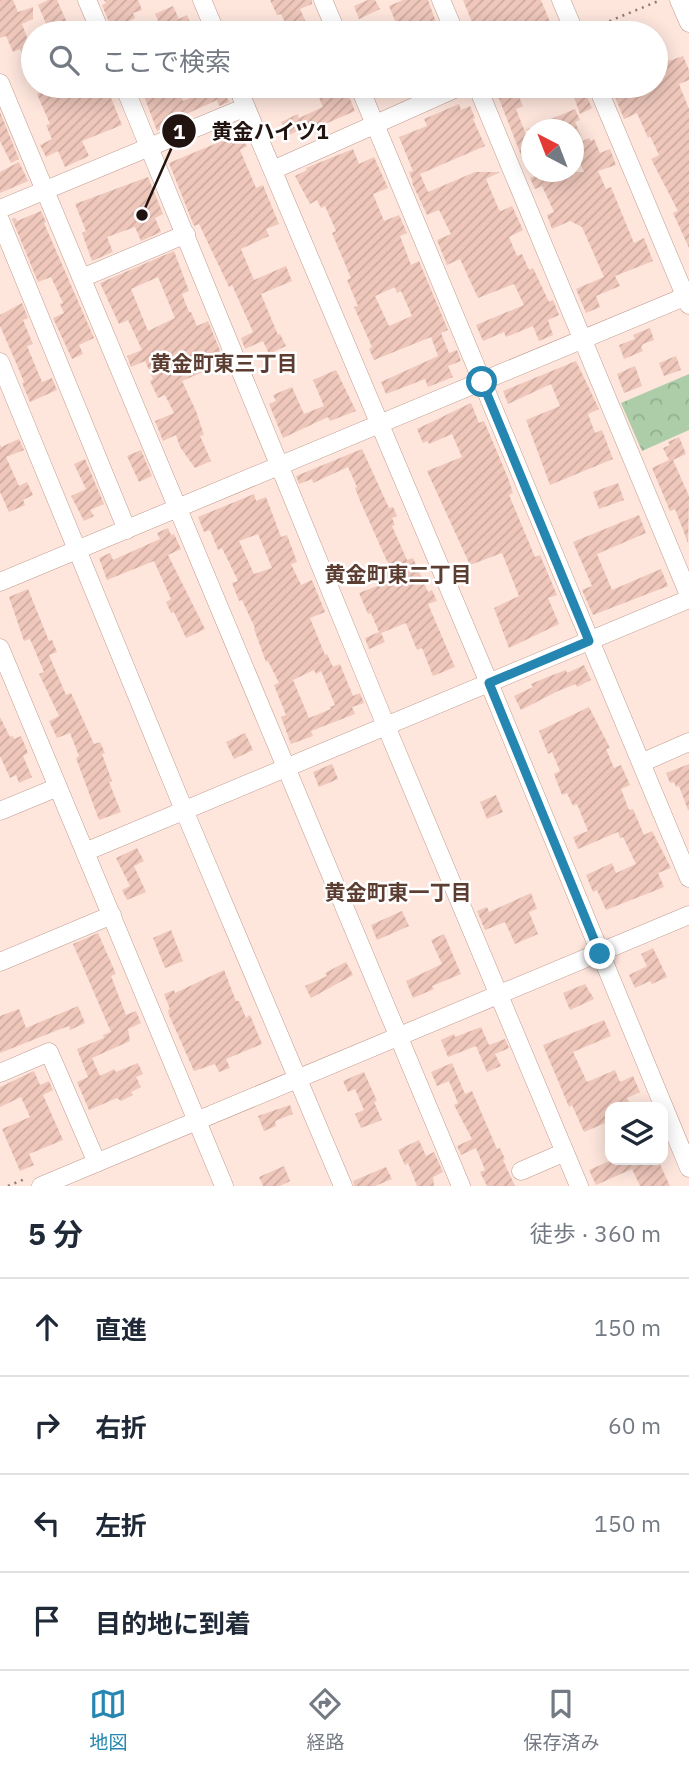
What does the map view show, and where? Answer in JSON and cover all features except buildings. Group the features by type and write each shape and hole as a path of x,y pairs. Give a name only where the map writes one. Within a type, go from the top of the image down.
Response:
{"street":[{"path":"87,0 96,21"},
{"path":"202,0 211,21"},
{"path":"323,0 332,21"},
{"path":"441,0 450,21"},
{"path":"561,0 571,21"},
{"path":"679,0 689,23"},
{"path":"0,83 461,1186"},
{"path":"129,98 386,726 579,1186"},
{"path":"242,98 489,683 689,1168"},
{"path":"364,98 689,878"},
{"path":"273,170 433,98"},
{"path":"85,852 689,597 482,98"},
{"path":"0,582 688,299 602,98"},
{"path":"0,209 246,107"},
{"path":"0,220 127,530"},
{"path":"82,278 186,234"},
{"path":"0,362 184,810 343,1186"},
{"path":"1,654 224,1186"},
{"path":"640,763 689,742"},
{"path":"0,811 58,787"},
{"path":"0,962 112,915"},
{"path":"41,1186 689,915"},
{"path":"0,1073 49,1052 97,1163"},
{"path":"520,1171 565,1152"}],"path":[{"path":"608,21 661,0"}],"green space":[{"path":"689,374 689,430 642,451 621,403"}],"place":[{"name":"黄金ハイツ1","path":"142,215"}],"district":[{"name":"黄金町東三丁目","path":"224,363"},
{"name":"黄金町東二丁目","path":"398,574"},
{"name":"黄金町東一丁目","path":"398,892"}],"route":[{"path":"482,382 589,641 489,683 600,954"}]}
